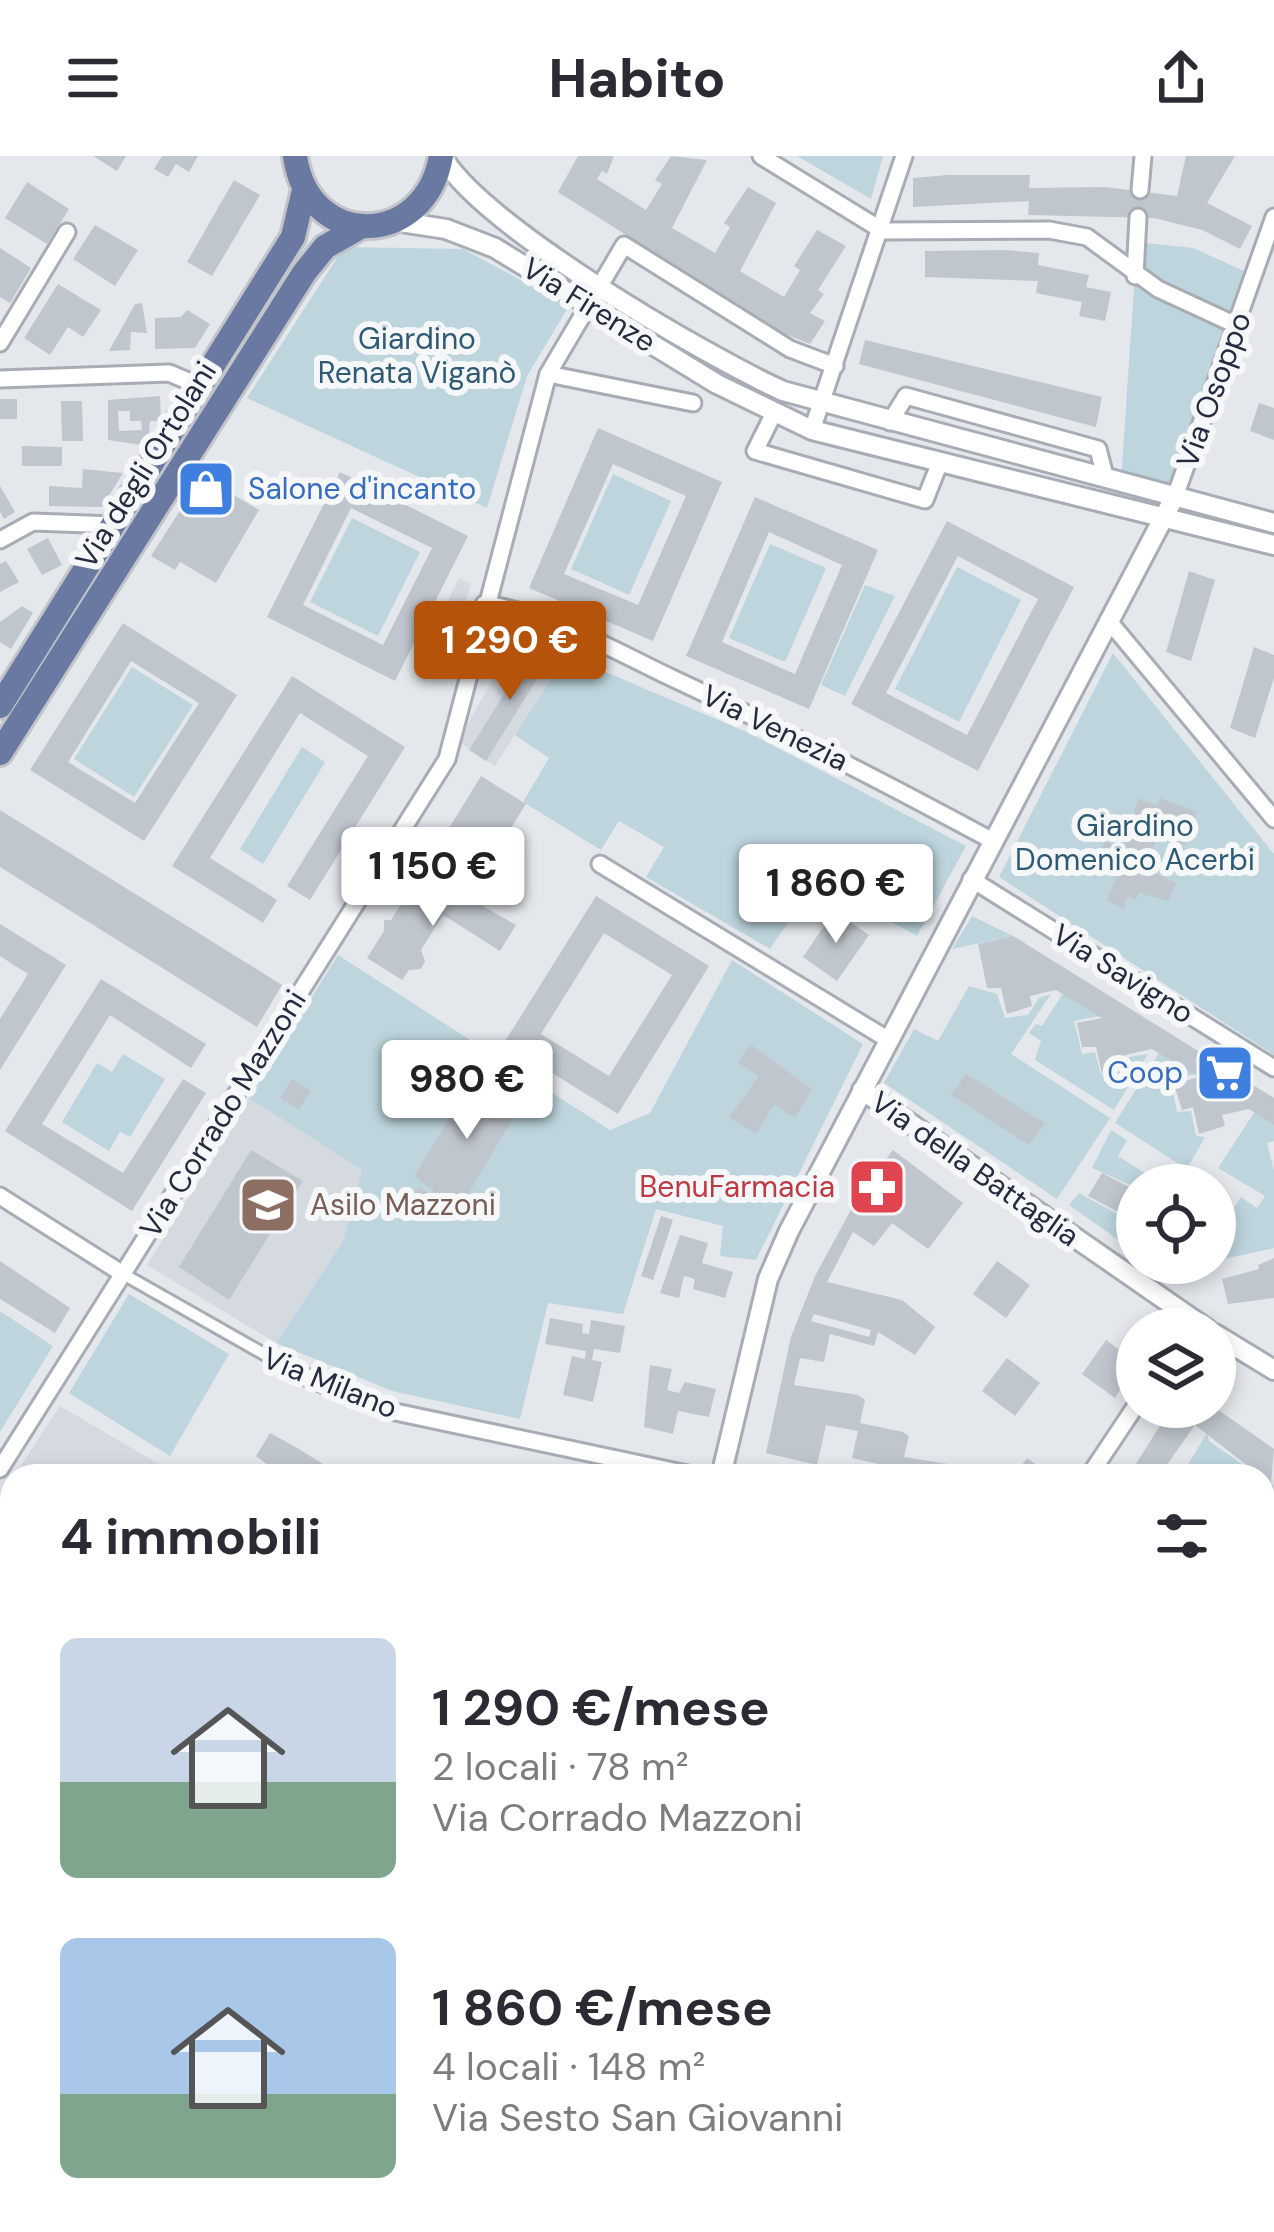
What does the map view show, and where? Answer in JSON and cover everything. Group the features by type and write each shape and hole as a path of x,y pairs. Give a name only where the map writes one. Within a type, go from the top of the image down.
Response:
{"main road":[{"path":"295,156 304,190 328,215 362,226 394,221 429,193 441,156"},
{"name":"Via degli Ortolani","path":"0,706 293,237 304,190"},
{"name":"Via degli Ortolani","path":"0,753 304,273 325,247 362,226"}],"street":[{"name":"Via Firenze","path":"441,156 484,206 724,362 821,404 1274,523"},
{"path":"761,156 883,231 1070,232 1103,247 1135,276 1238,326"},
{"path":"812,430 883,231 904,156"},
{"path":"1140,190 1142,156"},
{"path":"1135,276 1138,217"},
{"name":"Via Osoppo","path":"1176,494 1274,218"},
{"name":"Via Firenze","path":"394,221 466,235 774,413 812,430 1274,545"},
{"path":"0,343 67,232"},
{"name":"Via Firenze","path":"600,284 624,245 790,349 835,366"},
{"name":"Via Corrado Mazzoni","path":"3,1464 447,759 548,374 600,284"},
{"path":"0,379 169,373 200,386"},
{"path":"548,374 693,403"},
{"name":"Via Firenze","path":"890,422 906,396 1097,449 1105,476"},
{"path":"774,413 755,452 925,500 940,462"},
{"path":"724,1464 768,1280 887,1040 1176,494"},
{"path":"0,539 33,522 114,525"},
{"name":"Via Venezia","path":"484,604 536,615 577,632 812,744 993,841"},
{"path":"1108,620 1274,819"},
{"path":"600,864 887,1040"},
{"name":"Via Savigno","path":"971,880 1274,1068"},
{"name":"Via della Battaglia","path":"862,1090 1170,1308"},
{"name":"Via Milano","path":"0,1196 123,1274 301,1375 386,1410 640,1464"},
{"path":"1236,1347 1274,1370"},
{"path":"1097,1464 1121,1428"}],"shaded area":[{"path":"459,578 471,584 453,641 434,630"},
{"path":"517,636 566,655 495,766 458,741"},
{"name":"Asilo Mazzoni","path":"249,1098 362,1170 343,1241 276,1343 147,1265"},
{"path":"60,1406 159,1464 22,1464"}],"green space":[{"path":"797,156 883,156 871,199"},
{"path":"1137,242 1193,248 1255,276 1176,494 1121,481"},
{"name":"Giardino Renata Viganò","path":"344,247 463,249 569,306 527,376 487,508 247,398"},
{"path":"613,474 671,501 629,595 571,569"},
{"path":"352,518 420,552 378,636 310,602"},
{"path":"770,544 826,568 785,662 729,638"},
{"path":"957,567 1021,600 959,722 895,689"},
{"path":"865,585 895,596 845,696 821,685"},
{"name":"Giardino Domenico Acerbi","path":"1113,653 1274,854 1274,1055 999,877"},
{"path":"566,655 751,734 966,846 917,936 817,880 770,949 646,877 664,847 619,821 601,850 523,802 549,758 515,735"},
{"path":"132,667 193,705 134,797 74,759"},
{"path":"302,747 325,762 263,864 240,849"},
{"path":"972,916 1013,936 952,949"},
{"path":"338,955 610,1130 650,1113 732,960 863,1044 756,1260 720,1256 723,1226 656,1209 623,1314 548,1303 520,1419 392,1391 276,1343 343,1241 362,1170 249,1098"},
{"path":"1072,979 1127,1011 1074,1021 1082,1054 1095,1052 1101,1075 1131,1069 1129,1057 1148,1054 1114,1110 1035,1060 1041,1041 1029,1033 1036,1024 1042,1026"},
{"path":"969,986 997,994 1005,1018 1028,1015 1039,998 1051,994 1011,1054 1110,1118 1057,1199 884,1083 914,1029 938,1041"},
{"path":"1167,1040 1202,1072 1171,1081 1177,1112 1191,1111 1196,1136 1205,1137 1190,1164 1179,1164 1115,1123"},
{"path":"123,1054 165,1079 130,1137 120,1132 109,1151 62,1122 97,1063 112,1072"},
{"path":"1261,1102 1274,1109 1274,1141 1267,1143 1274,1171 1274,1248 1236,1256 1236,1205 1241,1197 1257,1208 1265,1196 1236,1179 1236,1164 1221,1164"},
{"path":"1111,1130 1127,1140 1118,1156 1131,1164 1116,1164 1116,1179 1092,1168"},
{"path":"1079,1193 1116,1213 1116,1238 1069,1205"},
{"path":"129,1294 229,1354 170,1456 69,1393"},
{"path":"0,1311 53,1346 0,1432"},
{"path":"1207,1433 1209,1441 1242,1464 1188,1464"}],"building":[{"path":"93,156 126,156 117,171"},
{"path":"162,156 198,156 189,172 176,164 168,177 154,169"},
{"path":"578,156 614,156 607,174 602,171 597,179 646,210 662,184 655,180 671,156 707,160 672,228 715,253 730,227 724,223 748,187 776,203 740,271 784,297 800,270 794,266 817,230 846,246 818,290 824,294 810,313 825,321 810,344 778,331 558,192"},
{"path":"1186,156 1235,156 1207,203 1252,226 1240,249 1202,230 1154,218 1028,215 1029,201 913,207 913,178 948,175 1030,175 1029,188 1105,187 1177,196"},
{"path":"234,180 260,195 212,276 187,262"},
{"path":"27,182 69,209 47,244 5,218"},
{"path":"95,225 138,250 115,286 73,259"},
{"path":"0,248 31,268 10,303 0,297"},
{"path":"925,251 1039,253 1038,265 1089,275 1086,287 1111,292 1105,321 1079,316 1082,302 1036,293 1038,281 925,277"},
{"path":"58,284 101,310 83,337 68,327 50,355 24,338"},
{"path":"142,303 147,333 131,332 130,350 109,351 135,304"},
{"path":"187,310 210,324 195,348 155,349 155,318 181,317"},
{"path":"865,340 1102,397 1096,427 859,364"},
{"path":"160,396 161,421 150,421 148,446 108,440 108,400","holes":["118,411 130,411 130,421 141,421 142,430 119,431"]},
{"path":"0,399 17,399 17,419 0,419"},
{"path":"61,401 82,401 83,441 62,441"},
{"path":"1259,403 1274,408 1274,440 1250,431"},
{"path":"598,428 722,482 653,641 529,588","holes":["613,464 686,496 638,605 564,574"]},
{"path":"22,446 62,447 62,466 22,466"},
{"path":"83,469 123,473 102,507 49,506 49,486 82,488"},
{"path":"340,472 468,536 395,681 267,617","holes":["351,508 432,548 383,645 303,605"]},
{"path":"202,476 259,510 216,583 180,562 175,570 151,556"},
{"path":"0,486 15,512 4,519 0,512"},
{"path":"755,497 878,550 809,709 686,656","holes":["769,532 842,565 795,674 722,642"]},
{"path":"947,521 1074,587 978,771 851,704","holes":["958,556 1038,599 967,735 886,693"]},
{"path":"48,538 62,565 42,575 27,549"},
{"path":"6,561 19,582 0,592 0,564"},
{"path":"1189,571 1215,580 1191,661 1166,652"},
{"path":"22,606 33,613 11,649 0,642 0,622"},
{"path":"123,623 237,695 144,841 30,770","holes":["131,661 199,703 135,803 68,762"]},
{"path":"535,645 552,655 486,761 469,750"},
{"path":"1254,647 1274,655 1274,678 1255,738 1230,728"},
{"path":"292,676 405,747 310,900 287,886 368,756 300,713 210,858 277,900 263,923 172,866"},
{"path":"481,776 526,804 476,883 432,856"},
{"path":"1160,798 1197,812 1185,845 1158,835 1145,869 1176,883 1169,901 1139,893 1136,900 1128,896 1123,909 1107,900 1122,862 1100,853 1105,841 1124,849 1138,799 1157,805"},
{"path":"0,810 282,985 257,1027 0,867"},
{"path":"451,879 451,888 516,925 500,951 443,915 421,950 425,961 421,969 409,970 402,980 367,958 384,931 384,920 391,920 408,893 436,910 443,898 437,895"},
{"path":"596,896 709,966 618,1114 504,1043","holes":["604,933 672,975 609,1076 541,1034"]},
{"path":"834,911 869,935 837,981 803,957"},
{"path":"0,924 66,965 0,1070 0,1019 28,974 0,956"},
{"path":"1013,936 1274,1098 1274,1125 1249,1109 1222,1115 1225,1126 1199,1134 1193,1107 1182,1110 1174,1084 1199,1077 1152,1049 1125,1055 1128,1066 1102,1074 1096,1047 1082,1047 1077,1023 1102,1018 1056,990 1030,996 1032,1006 1007,1014 1001,988 987,988 978,944"},
{"path":"101,979 206,1044 191,1068 110,1015 42,1124 123,1173 183,1079 206,1093 132,1211 5,1131"},
{"path":"750,1044 812,1089 795,1118 774,1105 756,1134 729,1117 759,1076 738,1063"},
{"path":"966,1074 1045,1123 1029,1145 951,1095"},
{"path":"475,1077 521,1105 463,1203 438,1195 414,1176"},
{"path":"292,1079 311,1091 299,1110 280,1098"},
{"path":"251,1150 303,1181 229,1300 179,1267"},
{"path":"893,1150 963,1203 928,1249 892,1223 874,1246 853,1232 827,1282 902,1300 935,1327 915,1355 878,1332 874,1346 830,1334 824,1362 800,1358 794,1385 858,1395 865,1400 860,1423 909,1436 904,1457 948,1464 879,1464 852,1458 858,1431 826,1425 817,1464 766,1453 791,1337 815,1276 859,1195","holes":["814,1314 871,1330 869,1337 811,1321"]},
{"path":"1102,1173 1116,1180 1116,1211 1088,1196"},
{"path":"419,1187 459,1211 453,1222 413,1197"},
{"path":"661,1216 673,1220 653,1280 641,1276"},
{"path":"680,1235 708,1243 702,1263 733,1272 725,1298 693,1289 695,1279 684,1276 679,1298 660,1293"},
{"path":"1274,1258 1274,1298 1228,1304 1223,1284 1236,1284 1236,1275 1259,1269 1258,1265"},
{"path":"0,1261 70,1308 55,1333 0,1299"},
{"path":"997,1261 1030,1285 1006,1318 973,1294"},
{"path":"550,1318 583,1324 582,1333 589,1334 591,1320 625,1326 620,1353 594,1349 592,1360 602,1362 593,1402 563,1395 572,1356 585,1359 586,1351 545,1344"},
{"path":"1106,1340 1116,1347 1115,1398 1082,1374"},
{"path":"1007,1358 1040,1383 1015,1416 982,1391"},
{"path":"650,1365 672,1369 667,1390 679,1393 685,1382 716,1389 709,1417 678,1411 673,1434 644,1427"},
{"path":"1236,1422 1274,1449 1273,1464 1245,1464 1199,1428 1236,1428"},
{"path":"1159,1428 1193,1428 1167,1464 1136,1464"},
{"path":"270,1433 323,1464 266,1464 256,1456"}],"place":[{"name":"Salone d'incanto","path":"206,489"},
{"name":"Coop","path":"1225,1073"},
{"name":"BenuFarmacia","path":"877,1187"},
{"name":"Asilo Mazzoni","path":"268,1205"}]}
